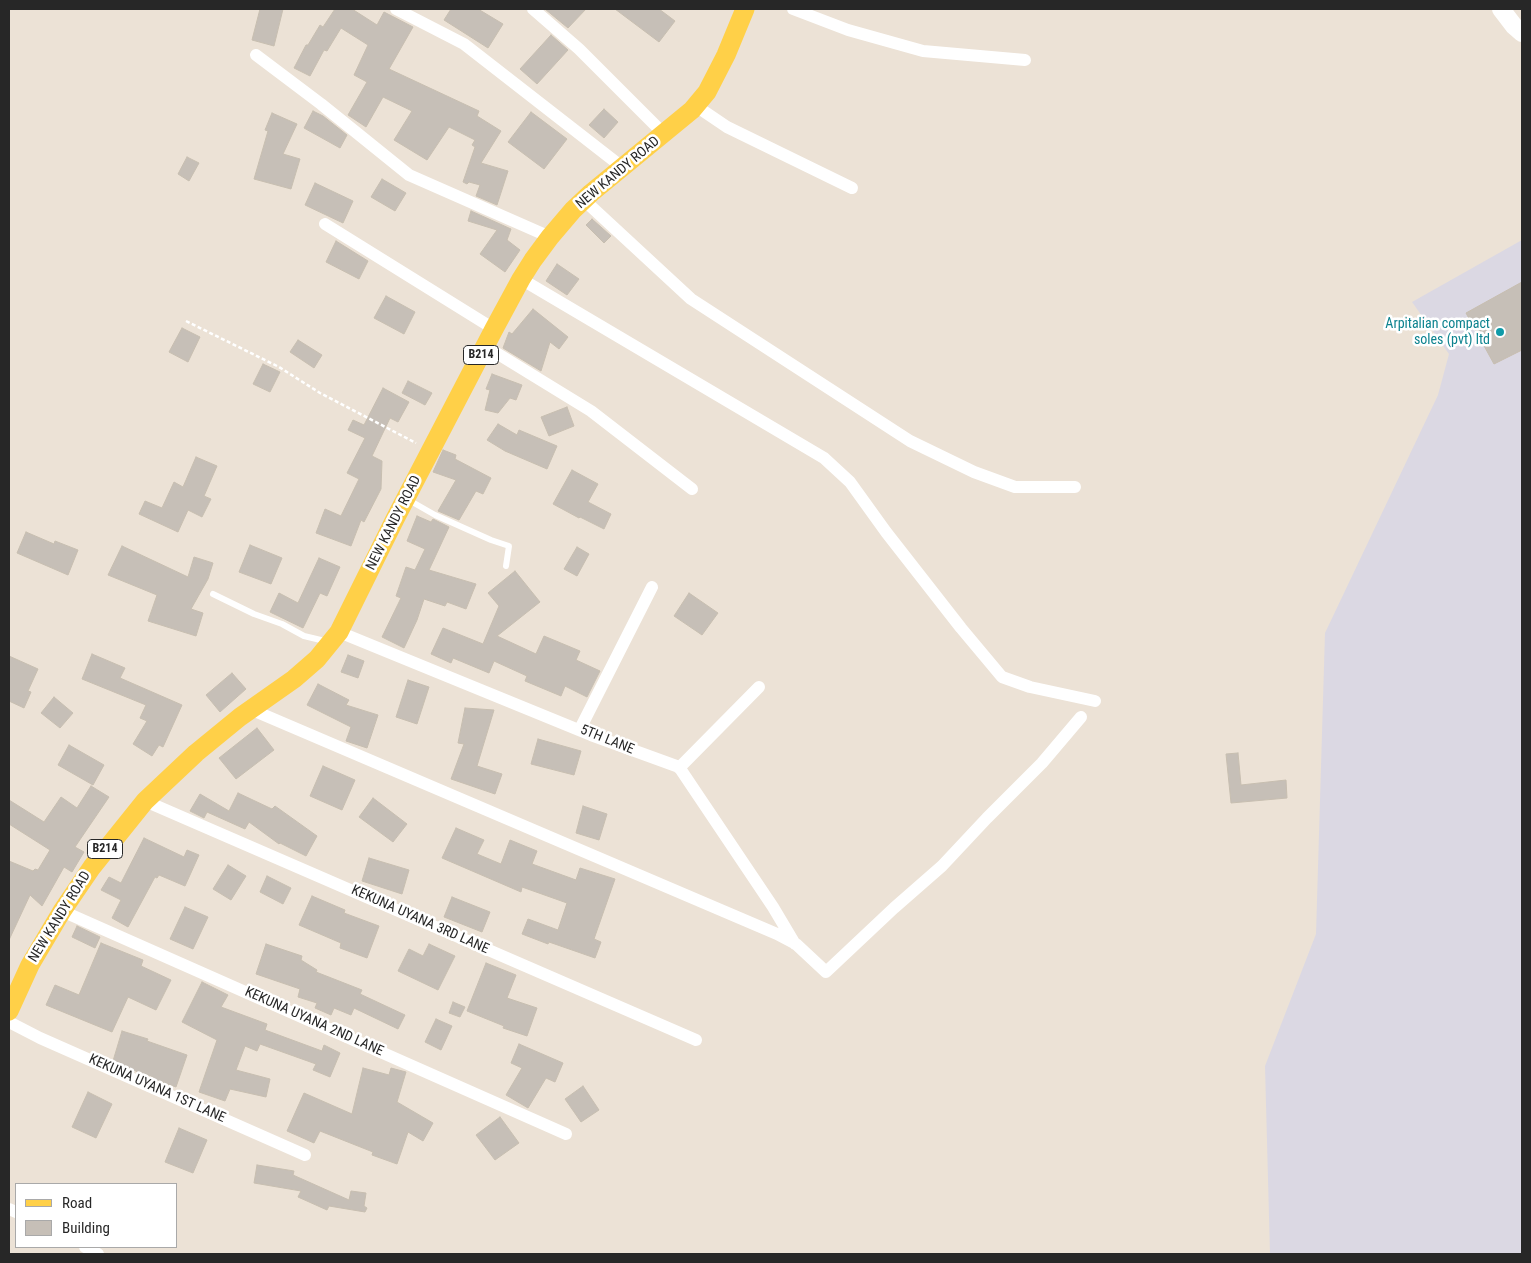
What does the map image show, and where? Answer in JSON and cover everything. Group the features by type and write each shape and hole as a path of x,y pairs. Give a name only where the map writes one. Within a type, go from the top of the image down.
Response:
{"main road":[{"path":"1501,9 1522,33"},
{"name":"NEW KANDY ROAD","path":"9,1011 30,965 62,911 92,867 145,801 196,753 250,709 317,659 334,637 521,279 550,237 584,200 696,106 707,92 726,55 742,10"}],"street":[{"path":"396,9 464,44 622,167"},
{"path":"533,9 579,48 664,134"},
{"path":"793,9 848,30 923,51 1025,60"},
{"path":"256,55 321,104 409,176 550,237"},
{"path":"696,106 727,127 852,188"},
{"path":"584,200 690,299 910,441 974,472 1015,487 1075,488"},
{"path":"325,224 494,330"},
{"path":"521,279 824,458 850,482 886,532 1002,677 1030,687 1094,701"},
{"path":"485,346 591,411 692,489"},
{"path":"580,729 652,587"},
{"name":"5TH LANE","path":"334,637 679,768"},
{"path":"759,687 679,768 774,907 796,944"},
{"path":"250,709 777,934 796,944 826,972 942,866 1042,763 1081,717"},
{"name":"KEKUNA UYANA 3RD LANE","path":"145,801 696,1040"},
{"name":"KEKUNA UYANA 2ND LANE","path":"62,911 566,1134"},
{"name":"KEKUNA UYANA 1ST LANE","path":"9,1022 50,1042 305,1154"},
{"path":"87,1248 98,1254"}],"lane":[{"path":"406,498 435,515 490,540 509,546 506,566"},
{"path":"213,594 254,614 282,624 304,636 334,637"}],"path":[{"path":"186,321 279,367 320,393 431,451"}],"shaded area":[{"path":"1522,240 1522,1254 1270,1254 1265,1066 1316,934 1325,633 1438,395 1449,354 1412,302"}],"building":[{"path":"260,9 283,9 274,46 252,40"},
{"path":"335,9 352,9 377,25 384,12 413,27 389,69 479,111 477,116 501,131 481,163 508,171 497,205 476,196 480,185 463,182 475,147 472,145 475,140 449,127 427,160 394,140 412,111 383,97 366,127 348,115 367,82 354,75 368,45 341,28 327,51 324,50 310,76 294,68 306,45 308,45 320,25 323,27"},
{"path":"451,9 478,9 503,24 488,48 444,20"},
{"path":"545,9 586,9 568,28"},
{"path":"615,9 659,9 675,21 659,42"},
{"path":"551,35 568,50 537,84 520,69"},
{"path":"604,109 618,122 604,138 589,125"},
{"path":"313,111 323,116 347,135 340,148 304,128"},
{"path":"531,112 567,139 544,169 508,142"},
{"path":"272,113 297,124 283,154 300,159 291,189 254,179 268,131 265,130"},
{"path":"187,157 199,163 189,181 178,174"},
{"path":"382,179 406,193 395,211 371,197"},
{"path":"315,183 353,201 343,223 305,205"},
{"path":"471,211 511,229 507,240 520,250 505,272 480,254 497,230 468,221"},
{"path":"592,219 611,236 604,243 586,225"},
{"path":"336,241 368,261 359,279 326,262"},
{"path":"557,264 579,279 567,295 546,281"},
{"name":"Arpitalian compact soles (pvt) ltd","path":"1522,282 1522,350 1494,364 1466,313"},
{"path":"386,296 415,312 404,334 374,318"},
{"path":"533,309 568,337 559,349 550,342 541,371 503,348 509,332 512,334"},
{"path":"182,328 200,337 188,362 169,352"},
{"path":"298,340 322,355 314,368 290,352"},
{"path":"263,364 280,372 270,392 253,384"},
{"path":"492,374 522,385 516,400 510,398 498,413 485,410 490,390 486,389"},
{"path":"408,381 432,393 425,405 402,393"},
{"path":"383,388 409,402 398,422 390,418 372,456 382,461 381,489 364,522 361,520 351,546 316,533 325,509 341,516 359,479 347,473 365,438 348,430 353,420 364,425"},
{"path":"567,407 574,426 549,436 541,417"},
{"path":"498,424 517,435 519,430 557,446 547,469 505,451 487,440"},
{"path":"443,450 456,455 455,459 491,478 483,494 476,491 459,520 438,511 456,480 433,472"},
{"path":"196,457 217,466 204,496 211,499 202,517 188,510 178,532 139,514 145,501 162,508 174,482 183,487"},
{"path":"572,470 598,484 588,502 611,514 604,529 553,504"},
{"path":"417,516 431,522 433,519 449,527 429,570 476,584 466,609 447,602 445,606 424,599 404,648 382,637 401,598 396,596 406,567 415,570 425,549 407,541"},
{"path":"26,532 54,544 55,541 78,550 68,575 17,553"},
{"path":"250,545 282,558 271,584 239,572"},
{"path":"122,546 188,577 194,557 213,563 208,579 191,609 203,613 196,636 148,621 157,595 108,575"},
{"path":"577,547 589,554 577,576 564,569"},
{"path":"319,558 340,567 327,596 320,593 303,628 270,612 279,593 298,603"},
{"path":"515,571 540,602 497,636 536,654 544,636 580,651 576,660 600,671 587,697 565,686 561,696 525,681 527,676 494,661 489,673 453,658 451,663 431,654 443,628 483,644 499,606 488,593"},
{"path":"689,593 718,613 702,635 674,616"},
{"path":"92,654 125,668 120,678 182,705 163,747 159,745 152,756 133,744 147,721 140,718 146,705 82,679"},
{"path":"348,655 364,661 358,678 341,672"},
{"path":"9,656 38,669 28,691 31,692 24,708 9,701"},
{"path":"232,673 246,689 220,712 206,695"},
{"path":"408,680 429,687 417,724 396,717"},
{"path":"318,684 349,700 346,705 378,715 367,748 346,741 351,727 307,705"},
{"path":"54,697 73,713 60,728 41,713"},
{"path":"465,708 494,710 477,766 502,774 495,794 451,779 464,744 458,743"},
{"path":"257,728 274,750 236,779 219,758"},
{"path":"538,739 581,751 574,775 531,764"},
{"path":"69,745 104,765 93,785 58,765"},
{"path":"1238,753 1241,785 1286,780 1287,798 1231,803 1226,754"},
{"path":"323,766 355,780 342,810 310,796"},
{"path":"91,786 109,797 75,847 84,852 72,872 64,867 42,906 30,895 9,940 9,861 33,871 35,869 38,870 50,850 9,824 9,800 44,822 61,797 77,808"},
{"path":"238,793 272,809 275,806 317,836 306,856 279,844 249,822 245,829 207,812 204,818 190,811 200,794 229,811"},
{"path":"373,798 407,824 393,842 359,817"},
{"path":"583,806 607,814 599,840 576,833"},
{"path":"456,828 484,840 477,854 501,864 510,840 537,851 532,864 576,880 580,868 615,879 594,939 601,942 595,958 522,934 528,919 558,930 567,903 522,887 521,892 442,858"},
{"path":"144,838 184,857 187,850 199,855 185,886 159,875 157,878 155,877 128,927 112,918 121,900 101,890 109,877 121,883"},
{"path":"369,858 409,870 402,894 362,881"},
{"path":"228,865 246,876 231,900 213,889"},
{"path":"267,876 291,888 283,904 260,892"},
{"path":"312,896 345,910 344,913 379,926 367,958 340,948 341,943 299,925"},
{"path":"452,897 490,912 482,932 444,917"},
{"path":"185,907 208,917 193,949 170,939"},
{"path":"77,926 100,937 95,948 72,937"},
{"path":"101,943 143,960 141,966 171,980 156,1010 128,997 112,1032 46,1005 55,985 79,995"},
{"path":"266,944 302,956 301,960 317,970 316,972 362,990 360,994 405,1015 398,1029 354,1008 351,1015 334,1008 331,1015 315,1008 317,1003 298,997 300,989 256,974"},
{"path":"429,944 455,956 438,990 398,971 409,949 423,956"},
{"path":"486,963 516,975 507,998 537,1008 527,1036 503,1028 504,1026 467,1011"},
{"path":"202,982 228,995 221,1007 267,1024 265,1030 322,1051 324,1045 340,1053 330,1077 313,1070 316,1064 260,1044 257,1051 245,1046 236,1070 270,1079 266,1097 230,1089 225,1101 199,1092 217,1040 182,1022"},
{"path":"453,1002 465,1007 460,1017 449,1013"},
{"path":"436,1019 452,1026 441,1050 425,1042"},
{"path":"122,1031 148,1039 147,1041 187,1055 176,1087 113,1061"},
{"path":"519,1044 563,1063 555,1082 546,1078 528,1108 506,1095 522,1068 511,1063"},
{"path":"363,1068 389,1075 391,1068 406,1072 397,1102 433,1123 423,1141 408,1132 397,1164 372,1155 373,1152 320,1131 314,1143 287,1131 304,1093 352,1114"},
{"path":"583,1086 599,1110 581,1122 565,1099"},
{"path":"88,1092 112,1104 96,1138 72,1127"},
{"path":"500,1117 519,1143 495,1160 476,1135"},
{"path":"179,1128 207,1140 193,1173 165,1162"},
{"path":"257,1165 294,1171 293,1175 349,1200 351,1191 366,1193 364,1206 367,1208 365,1212 329,1206 327,1210 298,1197 301,1191 254,1183"}],"place":[{"name":"Arpitalian compact soles (pvt) ltd","path":"1500,332"}]}
